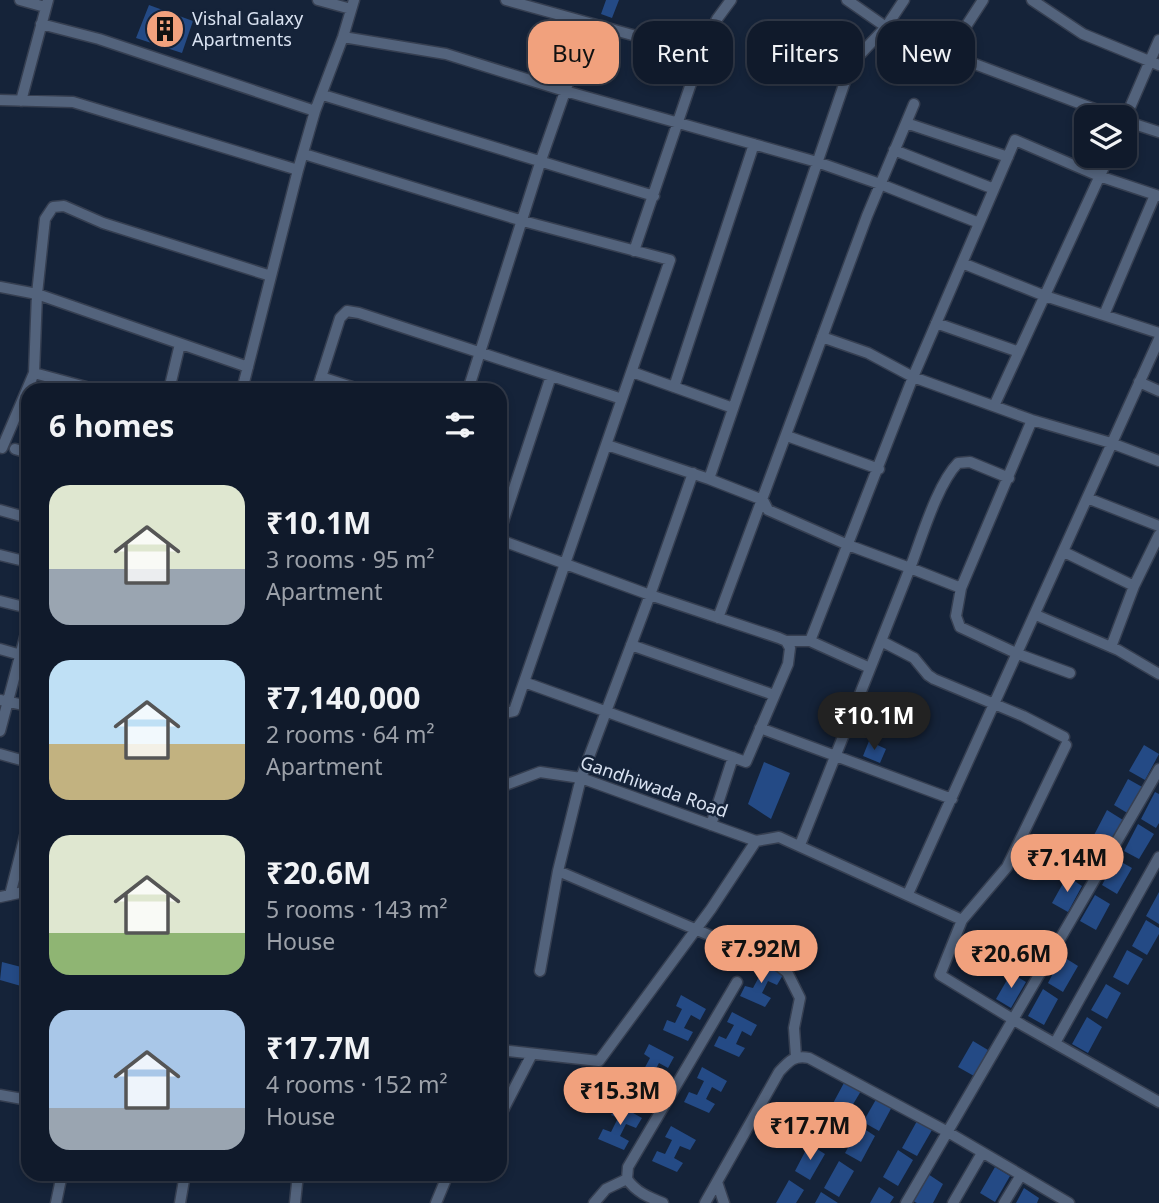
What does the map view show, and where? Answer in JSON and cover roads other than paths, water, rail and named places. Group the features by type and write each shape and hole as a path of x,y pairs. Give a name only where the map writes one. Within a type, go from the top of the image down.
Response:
{"street":[{"path":"20,0 46,3 21,101"},
{"path":"244,383 298,170 352,4 318,0"},
{"path":"506,0 582,21"},
{"path":"716,21 731,0"},
{"path":"847,0 877,21"},
{"path":"890,21 904,0"},
{"path":"969,21 983,0"},
{"path":"1031,0 1083,34 1155,63"},
{"path":"41,24 99,39 315,111"},
{"path":"343,37 446,54 565,91 817,162 979,223"},
{"path":"709,479 851,64 877,37"},
{"path":"1133,105 1155,63 1159,40"},
{"path":"975,64 1084,105"},
{"path":"470,383 567,84"},
{"path":"634,251 690,84"},
{"path":"323,95 654,196"},
{"path":"0,100 74,102 298,170"},
{"path":"718,618 880,184 914,104"},
{"path":"906,123 1008,157"},
{"path":"1137,124 1159,132"},
{"path":"810,641 913,377 1015,140 1099,176 1157,196 1104,315"},
{"path":"674,387 754,144"},
{"path":"894,150 994,189"},
{"path":"304,154 523,221 670,260 514,711 507,712"},
{"path":"994,406 1103,168"},
{"path":"30,383 34,373 37,294 45,219 57,205 103,223 271,276"},
{"path":"962,263 1045,296 1159,333"},
{"path":"0,287 37,294 248,367"},
{"path":"319,383 340,318 346,311 622,399"},
{"path":"936,323 1019,352"},
{"path":"822,337 868,353 913,377 1032,420 1111,443 1159,461"},
{"path":"908,894 1159,339"},
{"path":"171,383 180,344"},
{"path":"632,372 733,408"},
{"path":"34,373 70,383"},
{"path":"507,510 551,376"},
{"path":"321,377 339,383"},
{"path":"1139,382 1159,391"},
{"path":"2,448 21,403"},
{"path":"1032,420 961,588 956,616 960,627 1018,654 1070,673"},
{"path":"787,436 879,469"},
{"path":"607,445 693,473 763,500 768,510 848,545 961,588"},
{"path":"15,449 21,451"},
{"path":"800,845 928,520 946,482 958,463 970,462 1009,478"},
{"path":"540,971 558,871 581,778 693,473"},
{"path":"1087,498 1159,526"},
{"path":"0,510 21,516"},
{"path":"1111,647 1134,586 1159,535"},
{"path":"507,542 786,641 810,641 870,668"},
{"path":"1064,552 1134,586"},
{"path":"0,555 21,560"},
{"path":"0,601 21,606"},
{"path":"1035,615 1111,647 1159,674"},
{"path":"524,682 746,761 790,654 786,641"},
{"path":"881,641 914,657 934,679 995,704 1065,741 1007,867 962,920 940,975 1013,1020 1159,1101"},
{"path":"631,645 774,695"},
{"path":"0,649 21,655"},
{"path":"0,731 3,701 21,662"},
{"path":"3,701 21,705"},
{"path":"760,728 952,799"},
{"path":"0,754 21,760"},
{"path":"712,825 733,757"},
{"path":"906,1203 1159,769"},
{"name":"Gandhiwada Road","path":"507,784 540,772 581,778 756,841 779,837 962,920"},
{"path":"507,1051 599,1062 696,930 756,841"},
{"path":"5,896 21,846"},
{"path":"1055,1043 1159,857"},
{"path":"558,871 756,953 787,972 800,998 794,1028 796,1057"},
{"path":"663,1203 640,1193 627,1179 628,1167 737,982"},
{"path":"507,1102 532,1054"},
{"path":"705,1203 779,1072 789,1060 796,1057 809,1058 946,1131 1069,1203"},
{"path":"0,1095 21,1099"},
{"path":"953,1203 982,1153"},
{"path":"1004,1203 1021,1175"},
{"path":"594,1203 606,1189 627,1179"},
{"path":"56,1203 61,1181"},
{"path":"180,1203 184,1181"},
{"path":"295,1203 297,1181"},
{"path":"436,1203 445,1181"},
{"path":"717,1182 724,1203"}],"place":[{"name":"Vishal Galaxy Apartments","path":"165,29"}]}
